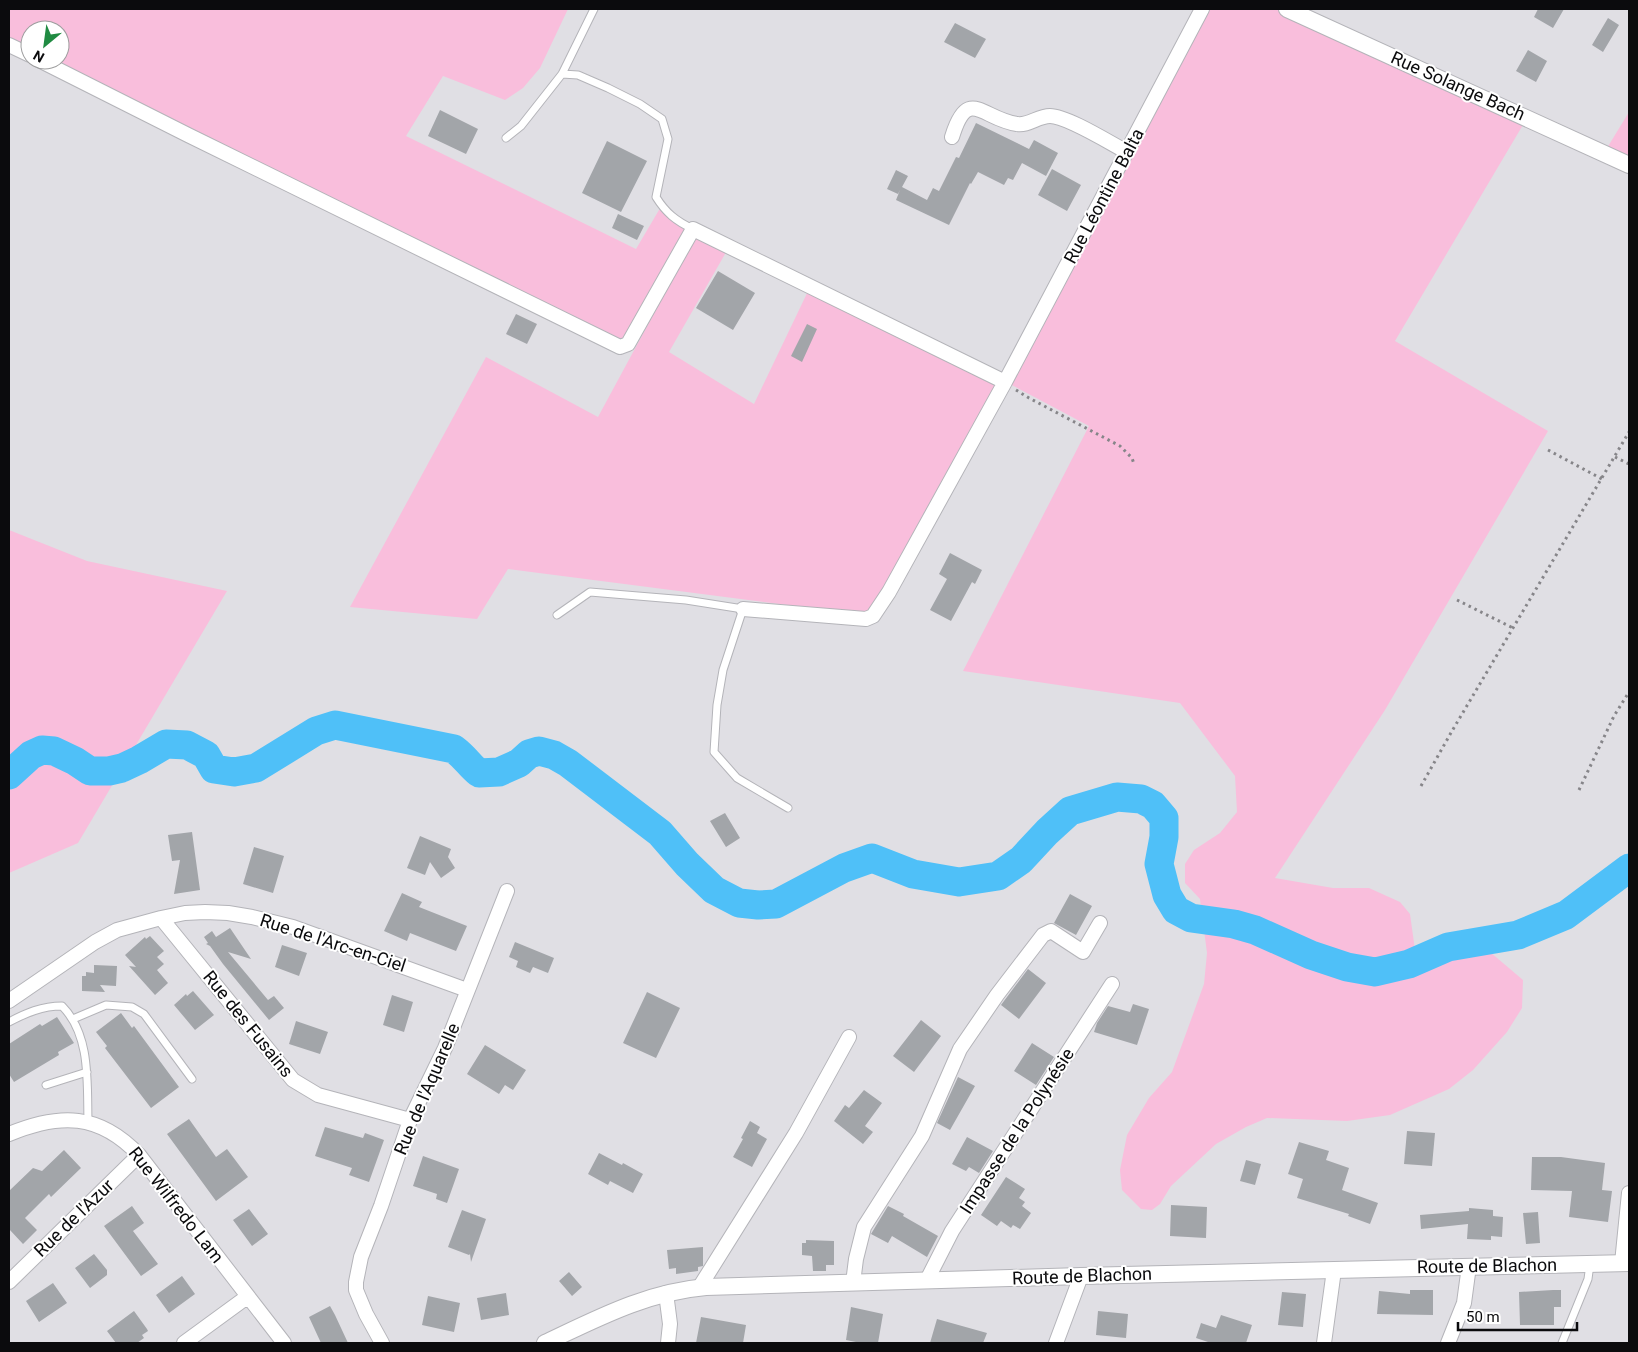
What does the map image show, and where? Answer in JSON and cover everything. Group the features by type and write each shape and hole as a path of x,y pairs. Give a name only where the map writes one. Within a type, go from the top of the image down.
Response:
{"street":[{"name":"Rue Léontine Balta","path":"743,609 866,619 873,616 889,592 1005,382 1202,9"},
{"name":"Rue Solange Bach","path":"1287,9 1629,165"},
{"path":"59,70 620,347 628,344 693,229 1005,382"},
{"path":"952,137 961,114 966,109 974,108 1010,123 1020,125 1041,117 1057,117 1127,152"},
{"name":"Rue de l'Aquarelle","path":"382,1343 356,1290 361,1257 381,1206 410,1120 445,1048 507,891"},
{"name":"Rue de l'Arc-en-Ciel","path":"9,1001 96,942 117,930 184,913 205,912 252,917 303,930 467,990"},
{"name":"Rue des Fusains","path":"161,918 293,1080 318,1095 410,1120"},
{"path":"853,1283 856,1259 864,1227 922,1136 960,1049 997,995 1044,935 1050,931 1083,952 1100,923"},
{"name":"Impasse de la Polynésie","path":"927,1280 952,1231 1112,984"},
{"path":"699,1288 796,1133 849,1037"},
{"name":"Rue Wilfredo Lam","path":"9,1134 42,1122 64,1119 88,1122 113,1132 126,1141 139,1155 284,1343"},
{"name":"Rue de l'Azur","path":"9,1282 139,1155"},
{"path":"1626,1263 1629,1193"},
{"name":"Route de Blachon","path":"546,1343 624,1306 666,1293 699,1288 927,1280 1626,1263"},
{"path":"1448,1343 1464,1303 1469,1266"},
{"path":"1324,1343 1334,1270"},
{"path":"1056,1343 1081,1276"},
{"path":"666,1293 670,1324 668,1343"},
{"path":"184,1343 248,1297"}],"lane":[{"path":"506,138 521,126 562,74 594,9"},
{"path":"562,74 578,75 608,88 640,104 662,119 668,140 656,197 665,211 681,224 693,229"},
{"path":"557,615 590,592 686,600 743,609 723,670 717,705 714,752 737,778 788,808"},
{"path":"73,1019 106,1005 132,1008 144,1014 192,1079"},
{"path":"9,1022 30,1012 51,1006 62,1006 73,1019 80,1034 87,1072 88,1122"},
{"path":"46,1085 87,1072"},
{"path":"1562,1343 1588,1279 1590,1264"}],"path":[{"path":"1005,382 1029,398 1120,446 1132,458 1134,464"},
{"path":"1421,786 1629,432"},
{"path":"1548,450 1602,479"},
{"path":"1615,457 1629,464"},
{"path":"1457,600 1513,628"},
{"path":"1579,790 1614,716 1629,692"}],"shaded area":[{"path":"9,9 568,9 540,68 523,88 505,100 443,76 406,136 636,249 659,210 665,211 693,229 628,344 60,70 70,70 70,20 20,20 20,50 9,45"},
{"path":"1202,9 1287,9 1527,118 1395,341 1548,431 1385,710 1275,878 1333,888 1369,888 1400,902 1410,914 1415,950 1431,961 1452,955 1490,952 1523,980 1522,1008 1507,1032 1473,1070 1449,1089 1390,1115 1347,1121 1267,1118 1246,1127 1216,1144 1171,1186 1160,1204 1152,1210 1141,1209 1122,1190 1120,1170 1127,1135 1149,1098 1172,1072 1204,984 1207,953 1200,899 1185,883 1185,864 1194,850 1220,833 1237,812 1235,776 1180,703 963,671 1089,426 1006,382 871,610 858,614 508,569 477,619 350,607 486,357 598,417 698,232 729,247 669,352 754,404 810,287 1005,382"},
{"path":"1629,112 1629,165 1604,153"},
{"path":"9,530 87,561 227,591 78,843 9,873"}],"building":[{"path":"1538,9 1564,9 1553,28 1534,17"},
{"path":"1608,18 1619,25 1603,52 1592,45"},
{"path":"955,23 986,39 975,58 944,42"},
{"path":"1528,50 1547,61 1536,82 1516,71"},
{"path":"440,110 478,129 466,154 428,136"},
{"path":"976,123 1029,149 1034,140 1058,153 1046,176 1022,163 1013,180 1008,178 1004,185 978,172 970,183 949,225 896,200 900,190 898,194 887,189 896,170 908,176 902,187 927,200 933,188 939,191 956,157 959,158"},
{"path":"607,141 647,161 621,212 582,193"},
{"path":"1052,169 1081,185 1067,211 1038,195"},
{"path":"618,214 644,226 637,240 612,228"},
{"path":"718,271 755,293 733,330 696,308"},
{"path":"516,314 537,324 527,344 506,334"},
{"path":"807,324 817,329 802,362 791,356"},
{"path":"950,553 982,570 975,584 972,582 951,621 930,610 947,579 939,574"},
{"path":"725,813 740,838 726,847 710,821"},
{"path":"192,832 200,890 174,894 180,860 172,861 168,835"},
{"path":"420,836 451,849 448,857 455,868 441,878 430,862 425,875 407,868"},
{"path":"254,847 284,856 273,893 243,884"},
{"path":"402,893 422,902 419,907 467,926 456,951 410,933 407,941 384,931"},
{"path":"1070,894 1092,906 1076,935 1054,923"},
{"path":"230,928 251,959 228,952 268,1000 274,996 284,1008 269,1020 210,946 206,944 208,943 204,937 212,931 216,937"},
{"path":"150,936 164,951 157,957 164,964 157,970 168,983 155,995 129,966 136,967 125,955 145,937 146,939"},
{"path":"515,942 554,958 548,973 533,967 530,973 516,967 518,961 509,957"},
{"path":"282,945 307,953 299,976 275,967"},
{"path":"94,965 117,966 116,986 100,985 105,992 82,991 82,976 86,976 86,972 94,973"},
{"path":"1028,969 1046,983 1019,1019 1001,1005"},
{"path":"193,991 214,1015 195,1030 174,1005 186,994 187,996"},
{"path":"647,992 680,1008 656,1058 623,1043"},
{"path":"392,995 413,1002 404,1032 383,1025"},
{"path":"1133,1004 1149,1009 1137,1045 1094,1032 1097,1023 1108,1006 1130,1012"},
{"path":"121,1013 132,1028 134,1026 179,1087 151,1108 105,1048 107,1046 96,1032"},
{"path":"57,1017 74,1043 58,1052 59,1055 14,1082 9,1074 9,1044 40,1024 42,1026"},
{"path":"921,1020 941,1036 914,1072 893,1056"},
{"path":"296,1021 328,1032 320,1054 289,1044"},
{"path":"1032,1043 1054,1057 1036,1085 1014,1071"},
{"path":"485,1045 526,1070 513,1090 505,1085 499,1094 467,1074"},
{"path":"958,1077 975,1086 950,1130 937,1123"},
{"path":"864,1090 882,1103 865,1126 873,1132 863,1144 834,1121 845,1105 849,1108"},
{"path":"189,1119 216,1157 227,1149 248,1177 216,1201 167,1134"},
{"path":"750,1121 760,1127 757,1133 767,1139 752,1167 733,1157"},
{"path":"325,1127 363,1138 365,1133 384,1140 369,1182 349,1175 352,1168 315,1156"},
{"path":"1407,1131 1435,1133 1432,1166 1404,1164"},
{"path":"967,1137 993,1151 979,1173 969,1167 966,1171 952,1164"},
{"path":"1299,1142 1329,1151 1326,1160 1349,1168 1342,1190 1378,1203 1370,1224 1348,1216 1349,1214 1297,1198 1303,1179 1288,1174"},
{"path":"64,1150 81,1168 51,1197 49,1194 25,1218 37,1230 23,1244 9,1229 9,1191 33,1168 42,1171"},
{"path":"599,1153 643,1174 633,1193 610,1181 608,1185 588,1174"},
{"path":"423,1156 459,1169 447,1203 436,1199 437,1194 413,1186"},
{"path":"1532,1157 1561,1157 1605,1163 1602,1190 1612,1191 1608,1222 1569,1217 1572,1191 1531,1190"},
{"path":"1246,1160 1261,1164 1255,1185 1240,1181"},
{"path":"1006,1177 1025,1189 1019,1198 1025,1202 1022,1206 1031,1213 1020,1229 1013,1225 1011,1228 1001,1221 997,1226 981,1215"},
{"path":"1171,1205 1207,1207 1206,1238 1170,1236"},
{"path":"132,1206 144,1223 133,1231 158,1264 141,1276 104,1226"},
{"path":"888,1206 938,1236 927,1257 892,1236 888,1243 871,1234"},
{"path":"1469,1208 1493,1210 1493,1216 1503,1217 1502,1237 1491,1236 1491,1240 1467,1239 1468,1224 1421,1229 1420,1215 1469,1211"},
{"path":"249,1209 268,1234 252,1246 233,1220"},
{"path":"462,1210 486,1219 471,1262 470,1254 448,1247"},
{"path":"1538,1212 1540,1243 1526,1244 1523,1213"},
{"path":"806,1240 834,1241 834,1265 826,1265 826,1271 813,1271 812,1256 802,1255 802,1243 806,1243"},
{"path":"703,1247 703,1266 698,1267 698,1271 676,1274 676,1268 669,1269 667,1250"},
{"path":"94,1254 107,1270 107,1275 90,1288 75,1268"},
{"path":"569,1272 582,1287 572,1296 559,1281"},
{"path":"182,1276 195,1294 169,1313 156,1295"},
{"path":"53,1283 67,1303 39,1322 26,1301"},
{"path":"1410,1290 1433,1290 1433,1315 1377,1314 1379,1291 1410,1294"},
{"path":"1561,1290 1561,1307 1554,1307 1554,1325 1520,1325 1519,1292"},
{"path":"1282,1292 1306,1294 1303,1327 1278,1325"},
{"path":"506,1293 509,1315 481,1320 477,1298"},
{"path":"428,1296 460,1303 454,1332 422,1325"},
{"path":"330,1306 348,1343 321,1343 309,1317"},
{"path":"851,1307 883,1314 878,1343 861,1343 846,1340"},
{"path":"134,1311 148,1331 142,1335 144,1338 137,1343 116,1343 107,1331"},
{"path":"1098,1311 1128,1314 1126,1338 1096,1335"},
{"path":"1221,1315 1252,1325 1246,1343 1211,1343 1196,1338 1201,1323 1216,1328"},
{"path":"701,1317 746,1325 743,1343 696,1343"},
{"path":"937,1319 987,1333 983,1343 930,1343"}],"waterway":[{"path":"9,775 31,755 42,750 54,751 90,771 109,771 122,768 139,760 166,744 187,745 206,755 214,769 234,772 256,768 316,731 335,725 454,749 479,773 499,772 519,763 529,754 539,751 554,755 568,763 660,833 687,864 714,890 739,903 758,905 776,904 844,868 872,858 913,874 959,882 998,876 1021,860 1070,811 1117,797 1141,799 1153,805 1164,818 1164,837 1159,864 1167,895 1176,910 1191,918 1234,924 1255,930 1311,955 1347,967 1375,972 1409,964 1448,947 1518,935 1566,915 1629,868"}]}
